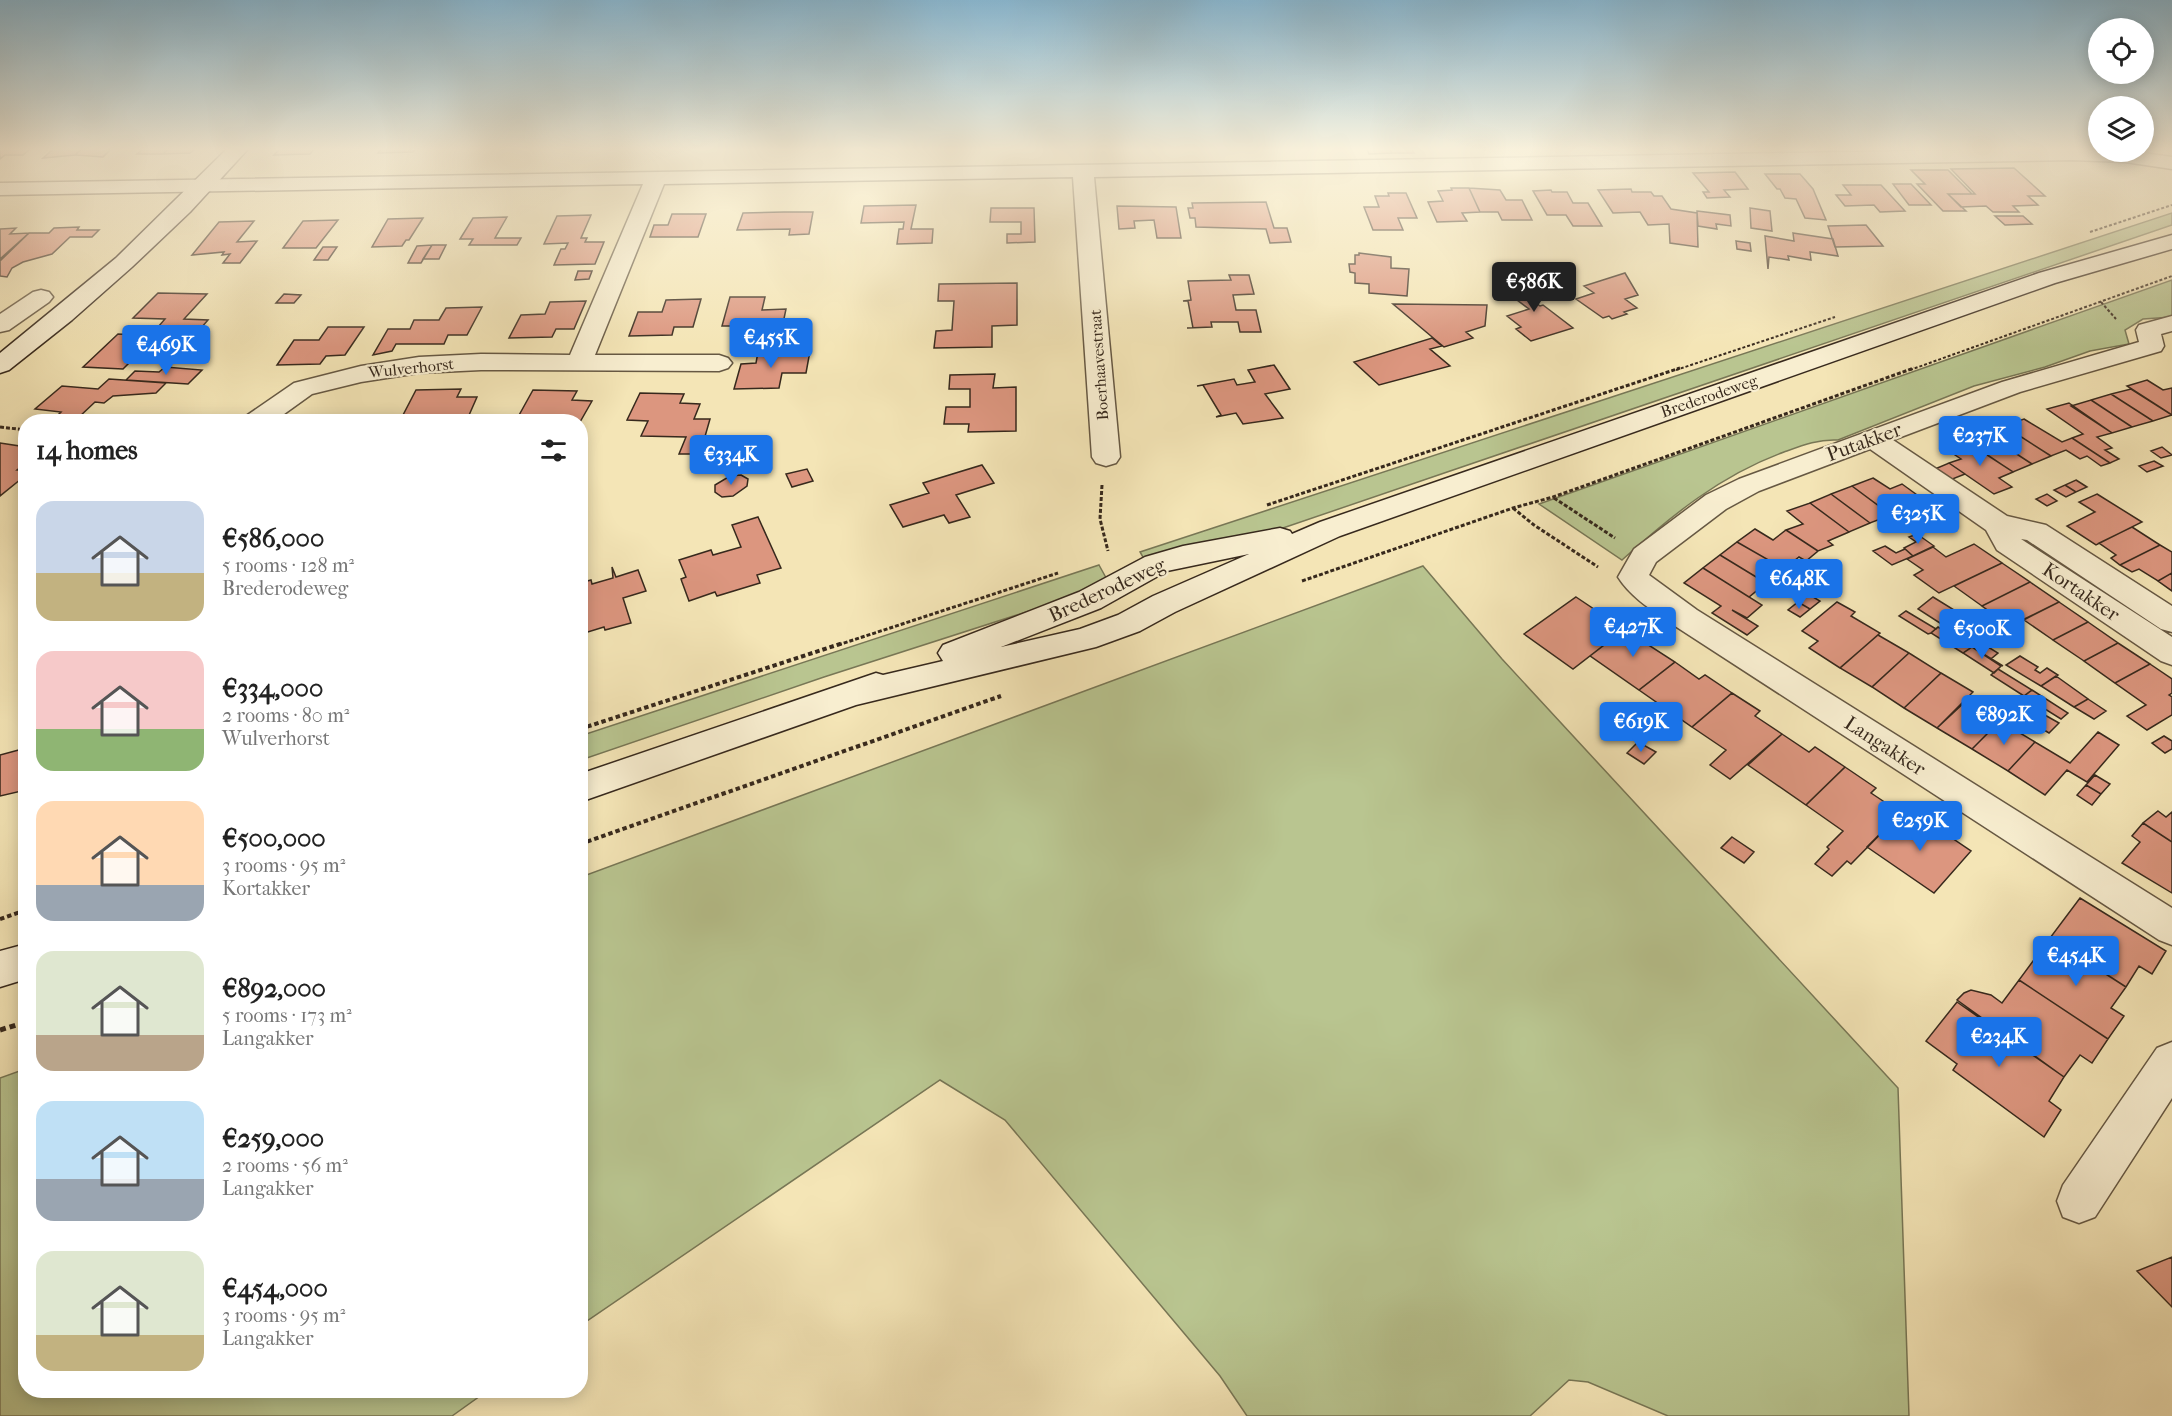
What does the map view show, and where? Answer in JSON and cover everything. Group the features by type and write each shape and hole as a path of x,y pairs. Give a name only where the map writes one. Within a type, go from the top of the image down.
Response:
{"street":[{"path":"0,365 100,285 173,215"},
{"path":"580,361 641,215"},
{"name":"Boerhaavestraat","path":"1087,215 1106,458"},
{"name":"Brederodeweg","path":"2089,265 2138,240 2172,229"},
{"name":"Brederodeweg","path":"588,785 858,693 1085,639 1129,622 1330,529 2089,265 2172,242"},
{"path":"0,325 41,297"},
{"name":"Putakker","path":"1638,566 1716,502 1749,485 2010,387 2162,353 2148,330 2172,323"},
{"name":"Wulverhorst","path":"266,414 303,388 361,374 429,364 580,361 719,363"},
{"name":"Kortakker","path":"1873,439 1998,524 2036,532 2172,621"},
{"name":"Kortakker","path":"1998,524 2007,543 2172,653"},
{"name":"Langakker","path":"1638,566 1654,596 1686,618 2172,928"},
{"path":"0,969 18,963"},
{"path":"2079,1201 2172,1062"}],"path":[{"path":"2082,235 2142,215"},
{"path":"1638,566 1598,567 1534,525 1513,508 1553,498 2172,276"},
{"path":"1257,508 1844,314"},
{"path":"0,427 18,429"},
{"path":"1106,458 1099,508 1102,538 1110,557"},
{"path":"1553,498 1638,566"},
{"path":"588,726 1067,570"},
{"path":"0,919 18,913"},
{"path":"0,1030 18,1024"}],"green space":[{"path":"2166,215 2172,215 2172,225 1280,529 1151,571 1140,552"},
{"path":"2172,280 2172,317 2143,319 2125,330 2129,344 2090,351 2045,367 1974,386 1838,440 1811,443 1761,461 1718,484 1698,498 1622,560 1539,504"},
{"path":"1099,565 1110,585 824,677 588,758 588,733"},
{"path":"1423,566 1502,659 1898,1088 1909,1416 1668,1416 1588,1382 1569,1380 1530,1416 1247,1416 1220,1376 1005,1120 940,1080 588,1320 588,874"},
{"path":"18,1072 18,1398 477,1398 452,1416 0,1416 0,1078"}],"building":[{"path":"591,215 581,238 587,238 585,242 604,242 595,264 554,265 561,249 565,249 568,243 544,244 557,216"},
{"path":"672,215 706,215 698,237 650,237 654,225 668,225"},
{"path":"742,215 812,215 809,234 789,235 790,229 737,230"},
{"path":"862,215 914,215 911,229 933,229 932,243 897,244 899,229 903,229 904,222 861,223"},
{"path":"990,215 1034,215 1035,242 1007,243 1007,234 1021,234 1021,222 990,222"},
{"path":"1118,215 1177,215 1181,238 1157,238 1154,220 1134,221 1135,228 1119,229"},
{"path":"1189,215 1270,215 1274,228 1287,228 1291,242 1270,243 1266,229 1196,227 1195,218 1190,218"},
{"path":"1367,215 1416,215 1417,218 1398,218 1403,230 1373,230"},
{"path":"1434,215 1463,215 1467,221 1437,222"},
{"path":"1500,215 1530,215 1532,220 1502,220"},
{"path":"1566,215 1595,215 1602,226 1573,226"},
{"path":"1642,215 1697,215 1698,247 1670,243 1669,224 1648,225"},
{"path":"1697,215 1730,215 1731,226 1716,224 1717,229 1698,226"},
{"path":"1750,215 1770,215 1772,231 1751,228"},
{"path":"1804,215 1824,215 1826,220 1805,218"},
{"path":"1995,216 2023,216 2032,224 2005,225"},
{"path":"507,217 495,238 521,238 517,245 469,245 473,239 460,239 473,218"},
{"path":"423,218 409,240 406,240 402,246 372,247 388,219"},
{"path":"338,220 316,248 283,248 303,221"},
{"path":"254,221 237,242 257,241 240,263 223,263 230,254 222,255 224,252 192,255 219,222"},
{"path":"1866,225 1883,246 1835,247 1828,226"},
{"path":"79,227 77,230 99,230 92,237 70,237 52,254 23,262 12,268 7,277 0,276 0,261 29,233 49,233 54,228"},
{"path":"16,228 10,234 29,233 0,259 0,229"},
{"path":"1793,233 1833,239 1838,256 1810,252 1811,260 1788,256 1789,260 1769,257 1768,269 1765,236 1794,241"},
{"path":"1736,241 1750,243 1751,251 1737,249"},
{"path":"432,245 421,263 408,263 417,246"},
{"path":"432,245 446,245 439,259 423,259"},
{"path":"323,247 337,247 328,260 314,260"},
{"path":"1359,253 1391,257 1391,268 1409,269 1407,296 1369,293 1369,284 1355,283 1355,273 1350,272 1349,264 1355,264 1355,255"},
{"path":"578,271 592,271 589,279 575,280"},
{"path":"1625,273 1638,295 1625,299 1637,308 1624,312 1627,314 1612,319 1609,316 1603,318 1576,299 1594,293 1584,286"},
{"path":"1229,275 1249,275 1254,294 1233,295 1236,310 1256,310 1261,332 1240,332 1238,322 1211,322 1212,327 1193,328 1188,301 1183,301 1191,300 1188,281 1231,280"},
{"path":"1527,280 1546,295 1531,299 1540,306 1543,305 1573,328 1531,341 1516,329 1521,327 1507,316 1529,309 1501,288"},
{"path":"1017,283 1017,325 992,326 992,347 934,348 936,331 952,330 954,301 938,301 939,284"},
{"path":"158,293 207,294 184,319 208,320 201,328 158,327 165,319 133,318"},
{"path":"284,294 301,295 294,303 276,303"},
{"path":"730,297 765,297 762,310 786,309 781,333 739,334 741,326 722,326"},
{"path":"701,299 693,327 674,327 672,335 629,336 638,312 662,312 666,300"},
{"path":"586,301 574,329 556,329 552,337 509,338 521,315 545,314 550,302"},
{"path":"1393,304 1487,305 1485,326 1466,332 1473,338 1444,347"},
{"path":"482,307 467,335 448,335 444,344 396,344 392,351 373,355 388,329 410,329 414,320 439,320 446,308"},
{"path":"328,327 364,327 345,355 326,356 320,364 277,365 294,340 319,340"},
{"path":"118,334 151,336 129,357 135,357 123,369 83,367"},
{"path":"1432,338 1442,346 1430,349 1450,366 1379,385 1354,362"},
{"path":"810,351 806,373 782,373 779,388 734,389 741,364 756,363 758,352"},
{"path":"1274,365 1290,389 1265,394 1283,418 1243,424 1236,413 1216,417 1221,415 1203,385 1197,386 1234,379 1237,385 1255,382 1248,370"},
{"path":"165,367 202,370 188,384 126,380 135,371 159,372"},
{"path":"995,374 993,388 1016,387 1016,431 968,432 969,424 944,424 946,407 970,407 970,389 949,389 950,375"},
{"path":"109,379 166,383 156,393 113,396 104,403 95,402 82,414 59,414 61,412 35,409 62,386 98,389"},
{"path":"2147,380 2163,390 2172,388 2172,415 2127,386"},
{"path":"461,389 457,397 477,397 470,414 404,414 416,390"},
{"path":"2131,389 2172,415 2153,421 2111,394"},
{"path":"533,390 577,391 572,400 592,401 585,414 520,414"},
{"path":"640,393 684,394 680,403 700,404 694,419 710,419 700,454 679,454 686,437 641,436 648,421 627,420"},
{"path":"2111,394 2153,421 2132,427 2091,400"},
{"path":"2091,400 2132,427 2112,433 2071,406"},
{"path":"2069,403 2112,433 2097,437 2112,448 2105,450 2119,459 2110,463 2072,438 2083,434 2047,409"},
{"path":"2024,419 2062,442 2072,438 2110,463 2101,466 2087,456 2080,459 2066,450 2051,456 2004,426"},
{"path":"2009,429 2051,456 2032,464 1989,436"},
{"path":"1989,436 2032,464 2013,472 1970,444"},
{"path":"1967,441 2013,472 1999,478 2012,487 1994,494 1949,463 1961,459 1946,449"},
{"path":"0,443 18,446 18,481 0,496"},
{"path":"2162,447 2172,455 2161,458 2151,451"},
{"path":"2154,461 2163,466 2147,472 2139,466"},
{"path":"1949,463 1965,474 1950,480 1935,469"},
{"path":"982,465 994,483 956,495 970,517 949,523 944,515 903,527 890,505 929,493 923,483"},
{"path":"807,469 813,481 792,487 786,474"},
{"path":"741,475 748,479 747,486 733,496 722,497 715,492 715,485 730,476"},
{"path":"1873,478 1890,489 1902,484 1931,505 1917,511 1912,507 1891,515 1852,486"},
{"path":"2076,480 2087,487 2076,492 2065,485"},
{"path":"2065,485 2076,492 2066,497 2054,490"},
{"path":"1852,486 1891,515 1870,523 1831,494"},
{"path":"1831,494 1870,523 1849,532 1810,503"},
{"path":"2047,494 2057,501 2047,506 2036,499"},
{"path":"2097,494 2142,522 2096,545 2067,526 2095,512 2079,502"},
{"path":"1810,503 1849,532 1828,541 1833,545 1818,551 1786,530 1803,524 1787,511"},
{"path":"758,517 781,568 757,575 760,583 717,596 715,592 689,601 681,579 686,577 679,560 711,550 713,555 741,547 732,525"},
{"path":"2132,527 2160,545 2120,565 2111,558 2116,555 2099,543"},
{"path":"1755,529 1773,540 1786,530 1818,551 1806,561 1799,557 1784,569 1737,542"},
{"path":"1917,534 1934,546 1913,556 1904,548 1916,542 1909,537"},
{"path":"1737,542 1784,569 1766,583 1720,555"},
{"path":"1974,544 2002,563 1939,593 1914,575 1923,570 1907,559 1933,547 1946,557"},
{"path":"2160,545 2172,552 2172,573 2158,581 2139,569 2132,572 2120,565"},
{"path":"1885,546 1896,553 1905,549 1913,556 1892,565 1873,551"},
{"path":"1720,555 1766,583 1749,597 1703,568"},
{"path":"2002,563 2030,582 1982,606 1954,586"},
{"path":"612,567 616,577 638,570 646,591 623,598 631,623 588,632 588,581 591,580 592,584 613,578"},
{"path":"1703,568 1762,605 1747,618 1732,610 1758,626 1747,635 1712,613 1721,606 1684,583"},
{"path":"2172,573 2172,591 2158,581"},
{"path":"2030,582 2059,602 2010,626 1982,606"},
{"path":"1808,594 1820,601 1810,609 1798,602"},
{"path":"1576,597 1600,613 1606,609 1630,625 1573,669 1524,634"},
{"path":"1933,597 1959,613 1943,625 1918,609"},
{"path":"1798,602 1810,609 1800,617 1788,610"},
{"path":"1837,602 1855,612 1851,616 1880,633 1840,668 1809,648 1818,641 1802,631"},
{"path":"2059,602 2088,622 2053,640 2024,620 2010,627"},
{"path":"1906,611 1936,629 1928,634 1899,616"},
{"path":"2088,622 2118,643 2084,661 2053,640"},
{"path":"1630,625 1656,642 1650,646 1675,662 1639,690 1590,656 1573,669"},
{"path":"1938,627 1972,647 1963,653 1931,633"},
{"path":"1962,631 1980,642 1972,647 1954,637"},
{"path":"1878,635 1909,653 1872,687 1840,668"},
{"path":"1980,642 1998,653 1991,659 1972,647"},
{"path":"2118,643 2150,664 2115,683 2084,661"},
{"path":"1972,647 2001,666 1994,673 1963,653"},
{"path":"1909,653 1941,673 1904,708 1872,687"},
{"path":"2020,656 2038,667 2035,670 2040,673 2047,668 2058,675 2041,686 2006,665"},
{"path":"1675,662 1699,679 1705,675 1732,693 1692,727 1639,690"},
{"path":"2150,664 2172,679 2172,693 2169,695 2172,697 2172,715 2147,730 2127,716 2146,705 2115,683"},
{"path":"1998,669 2032,690 2024,696 1991,675"},
{"path":"1941,673 1973,692 1937,728 1904,708"},
{"path":"2056,676 2088,699 2074,707 2041,686"},
{"path":"2032,690 2068,713 2061,719 2024,696"},
{"path":"1732,693 1760,711 1755,716 1782,734 1730,779 1710,765 1726,750 1692,727"},
{"path":"2088,699 2106,711 2094,719 2074,707"},
{"path":"1966,701 2000,721 1972,749 1937,728"},
{"path":"2043,714 2059,723 2049,733 2034,724"},
{"path":"2000,721 2035,742 2008,771 1972,749"},
{"path":"2098,732 2119,745 2087,782 2067,770 2045,795 2008,771 2035,742 2070,763"},
{"path":"1782,734 1809,752 1815,747 1845,767 1806,805 1748,765"},
{"path":"2164,736 2172,741 2172,749 2165,753 2152,743"},
{"path":"1638,742 1656,752 1644,764 1627,753"},
{"path":"18,750 18,792 0,796 0,755"},
{"path":"1845,767 1876,788 1871,793 1901,813 1851,864 1847,861 1832,876 1815,864 1829,849 1827,847 1843,831 1806,805"},
{"path":"2095,775 2110,784 2101,794 2086,785"},
{"path":"2086,785 2101,794 2092,805 2077,795"},
{"path":"2158,811 2166,817 2172,812 2172,842 2143,823"},
{"path":"1901,813 1932,834 1937,828 1971,851 1934,893 1867,847"},
{"path":"2143,823 2172,842 2172,893 2122,863 2140,842 2132,836"},
{"path":"1732,837 1754,852 1744,863 1721,848"},
{"path":"2080,898 2166,951 2152,974 2139,966 2126,987 2050,938"},
{"path":"2050,938 2126,987 2111,1008 2124,1016 2108,1039 2019,980"},
{"path":"2019,980 2108,1039 2092,1063 2080,1055 2064,1077 1957,1000 1971,990 1991,995 2002,1003"},
{"path":"1957,1002 2064,1077 2049,1101 2061,1110 2044,1137 1953,1070 1957,1064 1926,1041"},
{"path":"2172,1257 2172,1307 2137,1271"}]}
